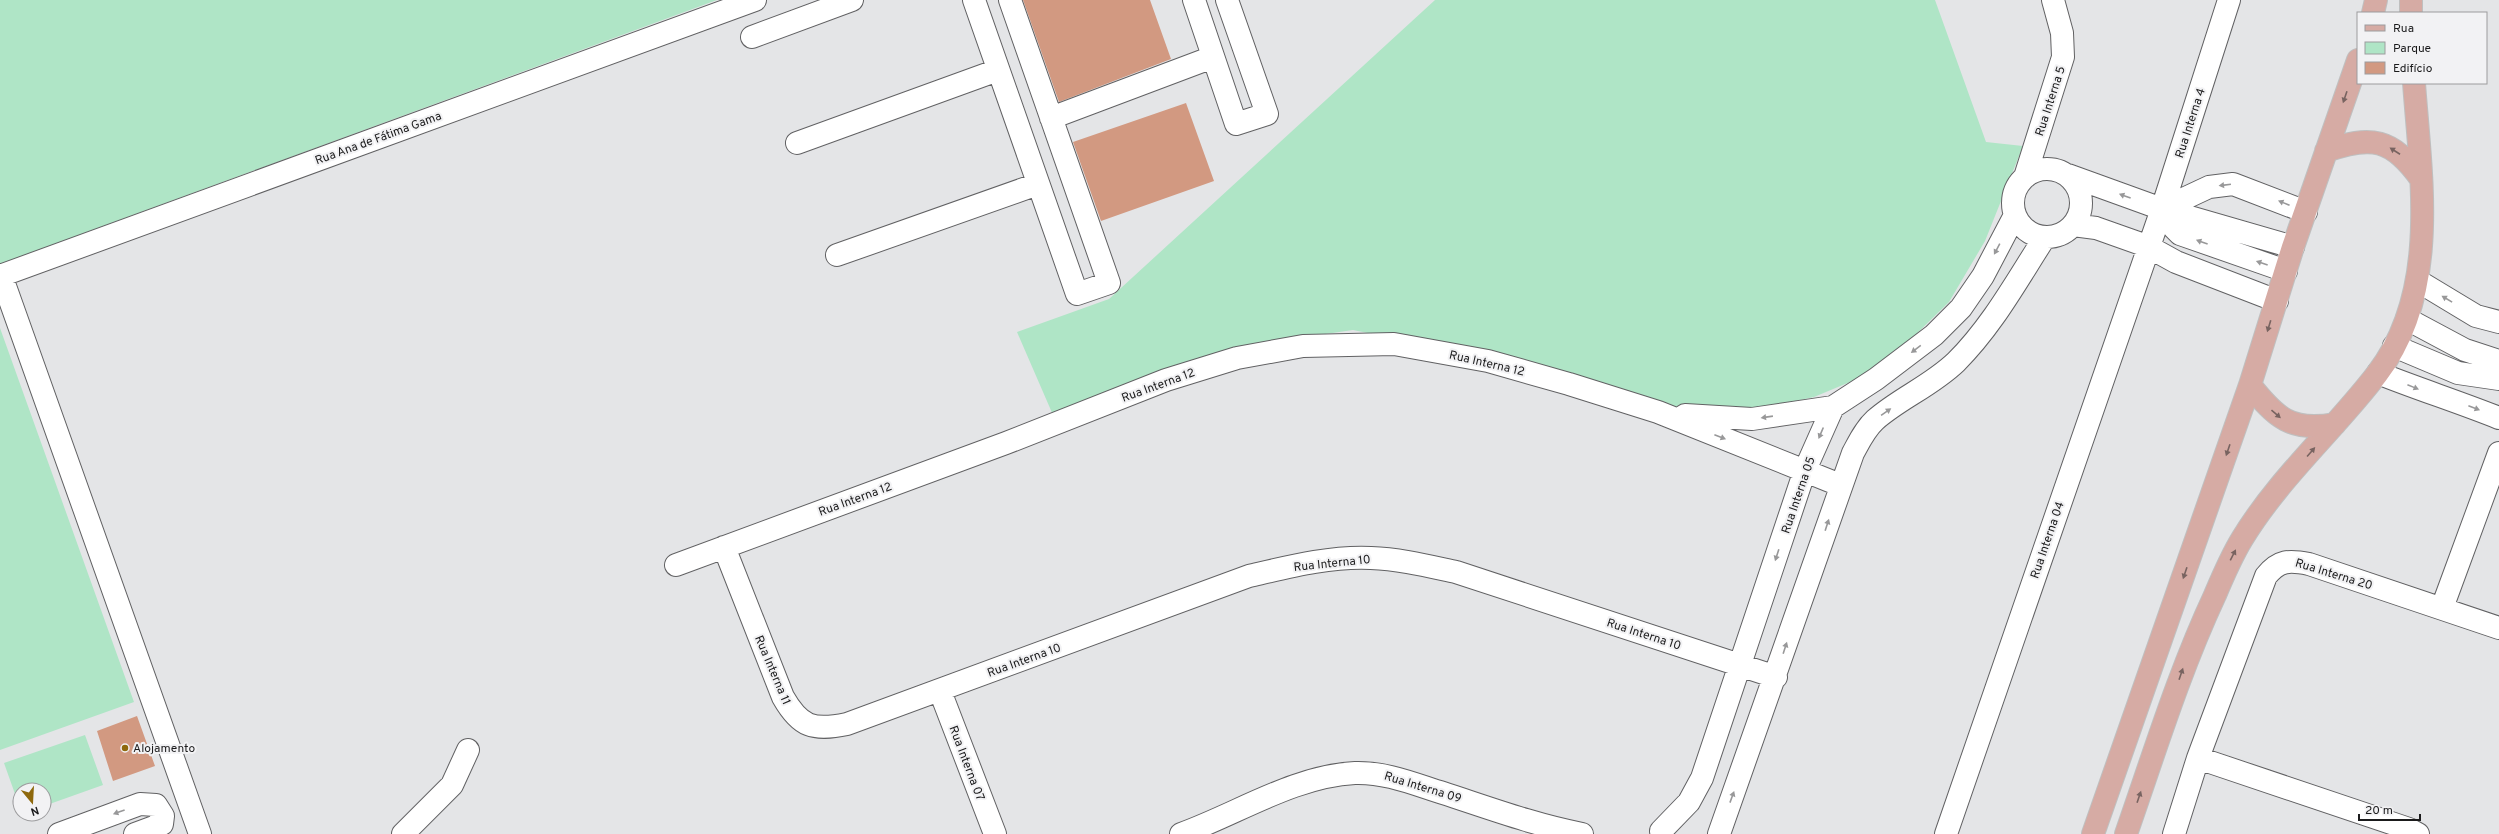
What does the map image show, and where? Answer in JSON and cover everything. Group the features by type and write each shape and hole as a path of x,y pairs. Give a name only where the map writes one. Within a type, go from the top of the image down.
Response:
{"main road":[{"path":"2373,12 2376,0"},
{"path":"2411,0 2411,12"},
{"path":"2093,834 2250,385 2293,248 2357,63"},
{"path":"2126,834 2192,644 2242,538 2272,497 2378,373 2394,346 2407,319 2418,281 2422,241 2421,179 2414,84"},
{"path":"2326,151 2350,142 2379,143 2402,156 2421,179"},
{"path":"2250,385 2271,410 2280,418 2293,425 2319,427 2335,424"}],"street":[{"name":"Rua Ana de Fátima Gama","path":"0,276 756,0"},
{"path":"752,37 852,0"},
{"path":"974,0 1077,294 1109,282 1010,0"},
{"path":"1194,0 1236,124 1267,114 1227,0"},
{"name":"Rua Interna 5","path":"2025,177 2064,57 2062,33 2053,0"},
{"name":"Rua Interna 4","path":"2147,246 2162,209 2229,0"},
{"path":"1051,118 1213,58"},
{"path":"797,143 998,70"},
{"path":"1833,407 1876,379 1928,340 1961,308 1983,276 2015,215 2014,195 2025,177 2038,170 2054,169 2162,209 2174,228 2180,234 2243,245 2293,248"},
{"path":"2015,215 2027,230 2045,236 2056,236 2073,225 2080,213 2082,199 2078,185 2068,175"},
{"path":"837,255 1038,184"},
{"path":"2162,209 2209,187 2233,184 2306,212"},
{"path":"2073,225 2096,228 2147,246 2176,262 2277,301"},
{"path":"1719,834 1776,677 1840,485 1853,453 1874,421 1930,384 1955,362 1996,315 2045,236"},
{"path":"2243,245 2286,271"},
{"name":"Rua Interna 04","path":"1946,834 2147,246"},
{"path":"0,276 200,834"},
{"path":"2418,281 2476,316 2499,322"},
{"path":"2407,319 2465,350 2499,361"},
{"name":"Rua Interna 12","path":"676,565 1006,443 1166,380 1237,358 1303,346 1394,344 1488,361 1569,384 1658,412 1840,485"},
{"path":"2394,346 2458,373 2499,379"},
{"path":"2378,373 2435,397 2449,399 2499,418"},
{"name":"Rua Interna 12","path":"1658,412 1704,418 1752,419 1833,407"},
{"name":"Rua Interna 05","path":"1662,833 1689,802 1702,778 1805,470 1833,407"},
{"path":"2442,608 2499,453"},
{"name":"Rua Interna 11","path":"724,547 783,697 793,716 816,727 828,728 846,724 940,691"},
{"name":"Rua Interna 10","path":"940,691 1249,576 1295,565 1370,558 1413,562 1456,572 1776,677"},
{"name":"Rua Interna 20","path":"2174,834 2198,758 2266,576 2278,564 2292,560 2309,564 2499,628"},
{"name":"Rua Interna 07","path":"940,691 995,834"},
{"path":"403,834 452,785 468,750"},
{"path":"2198,758 2413,832"},
{"name":"Rua Interna 09","path":"1181,834 1220,827 1279,792 1322,778 1354,773 1384,774 1555,831 1582,834"},
{"path":"59,834 140,804 159,815 135,834"}],"green space":[{"path":"0,0 717,0 0,264"},
{"path":"1435,0 1935,0 1986,142 2023,146 1985,241 1949,302 1904,346 1862,377 1814,397 1746,412 1690,411 1559,372 1353,330 1270,342 1053,415 1017,332 1109,299"},
{"path":"0,328 134,702 0,750"},
{"path":"85,735 103,785 52,803 52,782 12,782 12,786 4,763"}],"building":[{"path":"1023,0 1150,0 1171,59 1059,102"},
{"path":"1186,103 1214,181 1101,221 1073,142"},
{"name":"Alojamento","path":"137,716 155,766 113,781 97,731"}],"place":[{"name":"Alojamento","path":"125,748"}]}
